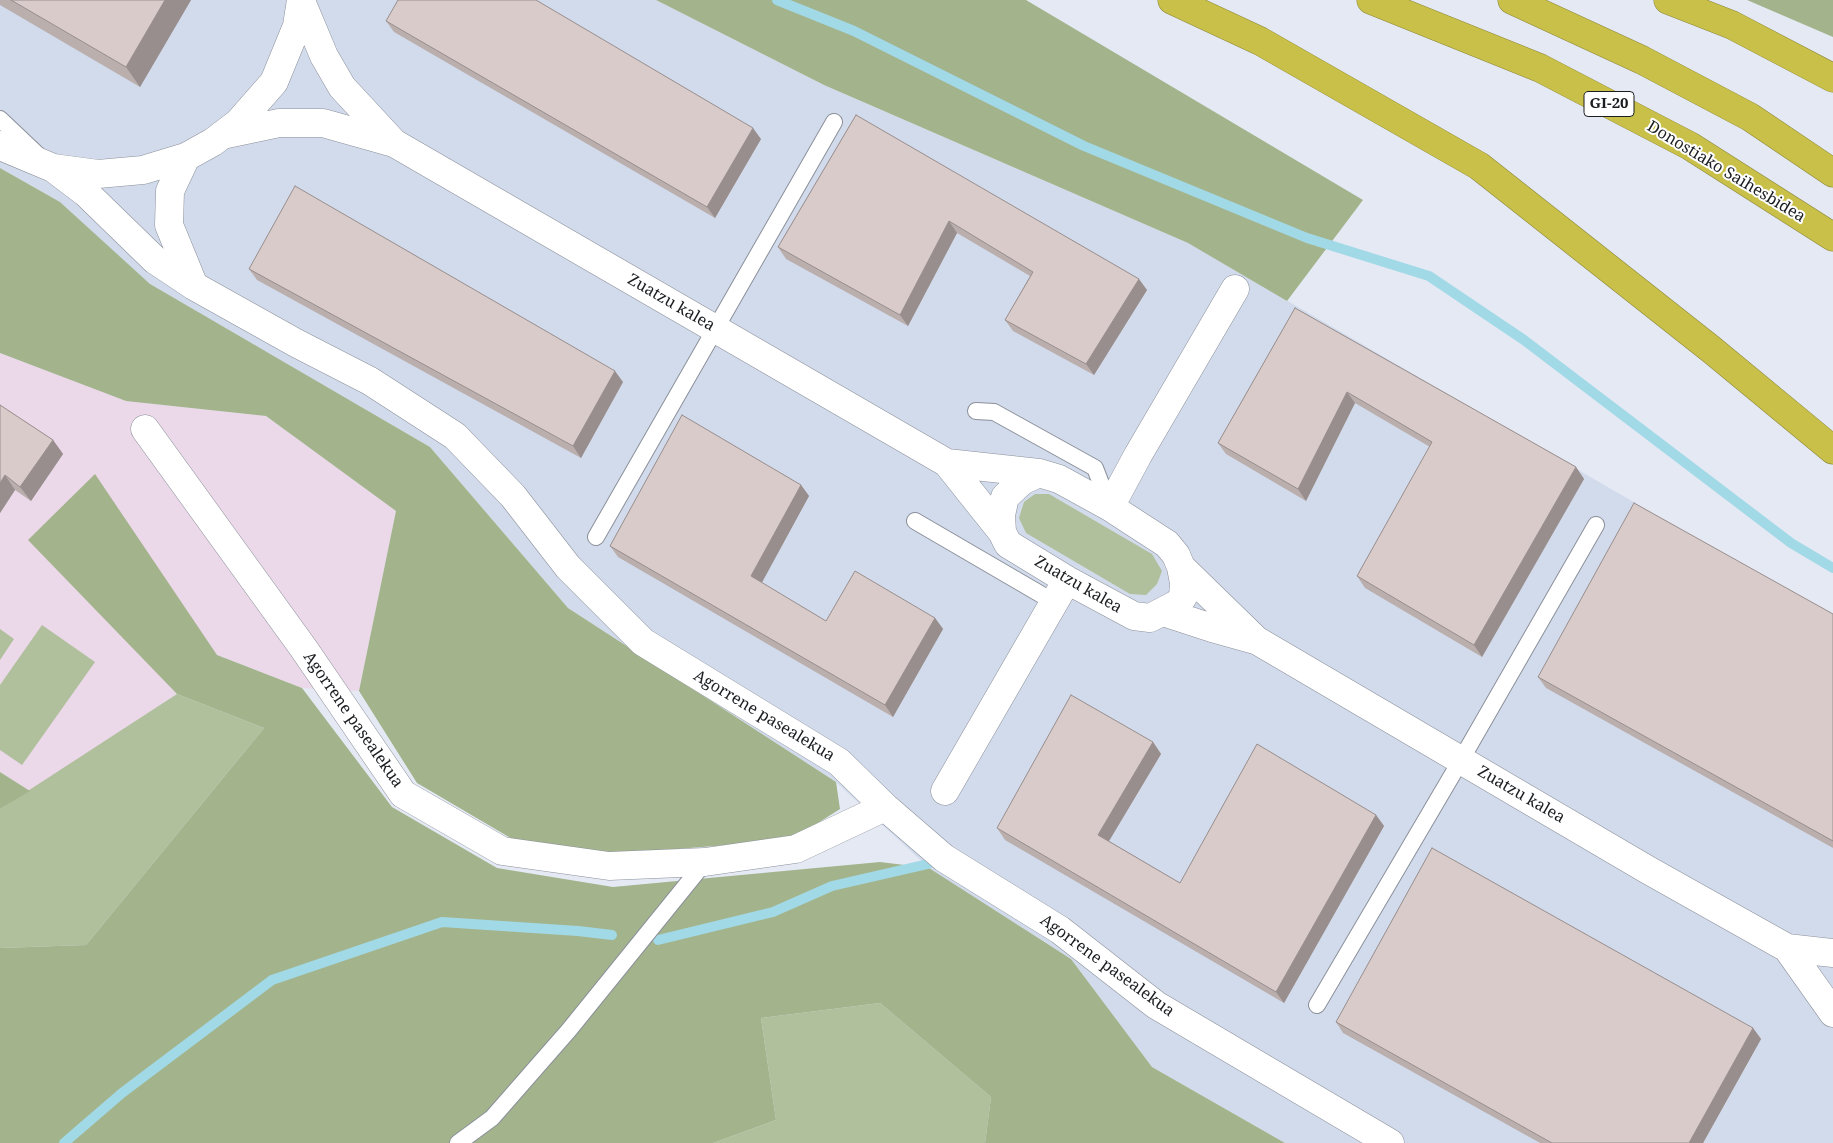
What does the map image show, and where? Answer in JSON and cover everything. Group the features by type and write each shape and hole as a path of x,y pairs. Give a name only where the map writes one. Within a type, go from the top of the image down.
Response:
{"highway":[{"path":"1172,0 1260,40 1479,166 1833,450"},
{"name":"Donostiako Saihesbidea","path":"1371,0 1540,68 1690,146 1833,237"},
{"path":"1512,0 1642,60 1750,116 1833,173"},
{"path":"1668,0 1732,25 1833,78"},
{"path":"1786,411 1833,456"}],"street":[{"name":"Zuatzu kalea","path":"0,145 53,168 98,174 143,170 186,157 213,142 238,123 274,82 297,26 301,1"},
{"name":"Zuatzu kalea","path":"301,1 324,56 342,88 394,143"},
{"name":"Zuatzu kalea","path":"222,135 279,123 323,123 394,143 947,464 1002,532 1008,544 1060,591 1134,616 1150,618 1176,604 1183,597 1184,583 1181,567 1176,555 1167,544 1110,506 1059,479 1040,473 947,464"},
{"path":"186,157 170,191 169,225 194,286"},
{"name":"Agorrene pasealekua","path":"53,168 86,193 155,260 194,286 296,343 370,381 455,436 513,496 568,567 643,642 839,762 885,807 944,858 1060,930 1156,1005 1390,1143"},
{"path":"1110,506 1235,289"},
{"name":"Agorrene pasealekua","path":"145,429 298,642 403,794 502,851 609,866 705,862 796,850 885,807"},
{"path":"1002,532 1001,515 1005,497 1022,481 1040,473"},
{"name":"Zuatzu kalea","path":"1181,567 1256,640 1786,948 1833,953"},
{"path":"945,790 1060,591"},
{"name":"Zuatzu kalea","path":"1163,612 1256,640"},
{"name":"Zuatzu kalea","path":"1786,948 1833,1013"}],"lane":[{"path":"0,119 53,168"},
{"path":"596,537 834,122"},
{"path":"976,411 994,412 1095,468 1110,506"},
{"path":"915,521 1060,591"},
{"path":"1318,1005 1596,525"},
{"path":"458,1143 492,1118 569,1030 705,862"}],"shaded area":[{"path":"0,0 656,0 824,85 1188,243 1833,618 1833,1143 1285,1143 1152,1067 1071,959 929,868 836,782 568,608 430,447 149,284 60,202 0,168"},
{"path":"0,353 126,401 266,416 396,511 359,691 302,688 217,655 177,694 30,791 0,772"}],"green space":[{"path":"656,0 1026,0 1363,200 1287,301 1188,243 824,85"},
{"path":"1747,0 1833,0 1833,37"},
{"path":"0,168 60,202 150,284 430,447 568,608 836,782 840,809 791,840 613,854 514,840 417,783 359,691 396,511 266,416 126,401 0,353"},
{"path":"95,474 217,655 302,688 392,807 497,868 613,887 880,862 929,868 1071,959 1152,1067 1285,1143 985,1143 991,1097 880,1003 761,1018 776,1120 713,1143 0,1143 0,948 86,945 264,728 177,694 28,540"},
{"path":"1035,494 1049,494 1152,554 1162,571 1157,584 1146,595 1130,594 1026,533 1019,518 1024,502"},
{"path":"42,625 95,662 22,765 0,750 0,685"},
{"path":"0,629 14,639 0,660"},
{"path":"177,694 264,728 86,945 0,948 0,809"},
{"path":"0,772 30,791 0,809"},
{"path":"880,1003 991,1097 985,1143 713,1143 776,1120 761,1018"}],"building":[{"path":"11,0 165,0 126,67"},
{"path":"398,0 536,0 753,128 707,207 386,21"},
{"path":"856,115 1139,279 1086,364 1005,320 1033,272 949,221 900,315 778,247"},
{"path":"295,186 615,371 573,446 249,269"},
{"path":"1295,308 1576,467 1474,645 1357,576 1432,442 1347,392 1298,489 1218,443"},
{"path":"0,405 53,440 20,487 5,475 0,483"},
{"path":"682,415 801,485 751,576 826,621 855,571 935,618 885,705 610,546"},
{"path":"1634,503 1833,614 1833,841 1538,677"},
{"path":"1071,695 1153,742 1098,835 1180,883 1257,744 1376,815 1276,992 997,828"},
{"path":"1432,848 1753,1028 1689,1143 1552,1143 1336,1022"}],"waterway":[{"path":"777,0 854,31 1084,146 1307,238 1429,276 1524,340 1791,543 1833,568"},
{"path":"658,940 773,912 832,886 928,864"},
{"path":"64,1143 122,1093 272,980 442,922 612,935"}]}
